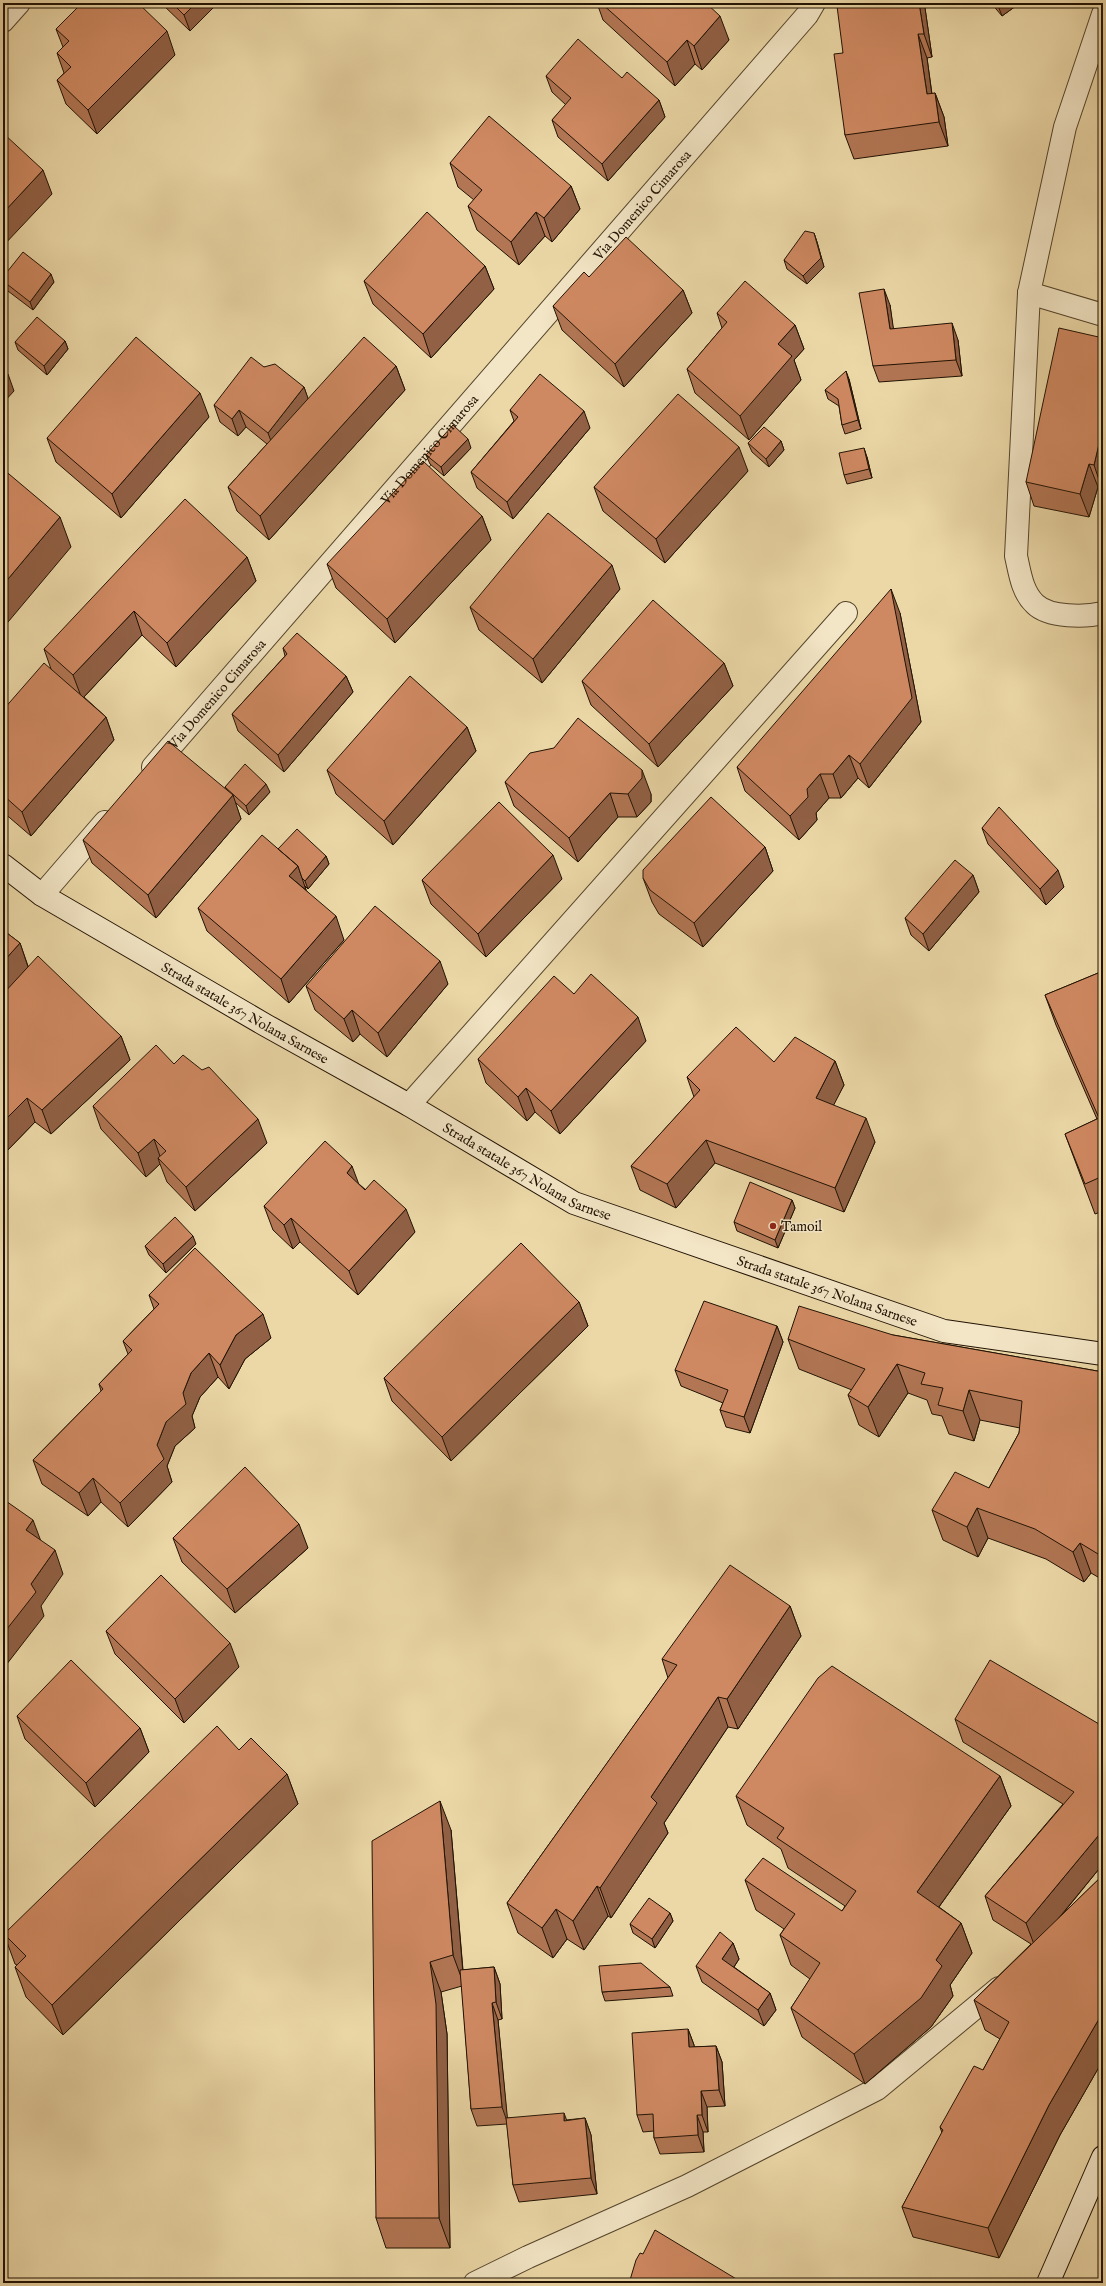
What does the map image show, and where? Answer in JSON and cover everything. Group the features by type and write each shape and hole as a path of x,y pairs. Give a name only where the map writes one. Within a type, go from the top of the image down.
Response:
{"street":[{"path":"3,21 19,3"},
{"name":"Via Domenico Cimarosa","path":"142,780 808,7"},
{"path":"1103,14 1065,127 1029,293 1016,556 1022,584 1035,605 1054,613 1075,616 1103,613"},
{"path":"1029,293 1103,315"},
{"path":"409,1104 846,613"},
{"path":"42,895 121,804"},
{"name":"Strada statale 367 Nolana Sarnese","path":"3,865 42,895 267,1026 409,1104 574,1203 944,1331 1103,1354"},
{"path":"475,2283 528,2257 687,2186 877,2089 1013,1977"},
{"path":"1048,2283 1103,2157"}],"building":[{"path":"82,3 138,3 167,31 88,110 57,80 71,67 57,53 69,41 56,29"},
{"path":"172,3 196,3 184,15"},
{"path":"601,3 706,3 720,16 694,46 687,40 667,62"},
{"path":"856,3 919,3 924,34 918,34 927,94 935,93 939,122 845,135 834,54 843,53 837,6"},
{"path":"578,39 622,78 627,72 659,100 602,164 552,120 571,98 546,76"},
{"path":"489,116 571,186 544,218 536,212 511,242 468,206 482,190 450,163"},
{"path":"4,134 43,170 3,213 3,135"},
{"path":"427,212 485,266 423,334 364,281"},
{"path":"805,231 814,233 821,258 803,276 784,260"},
{"path":"626,237 683,290 615,364 553,306 584,272 589,277"},
{"path":"23,252 51,274 30,302 3,281 3,277"},
{"path":"745,281 795,325 778,344 792,356 740,416 687,369 727,322 717,313"},
{"path":"884,289 890,329 952,323 956,360 873,366 859,293"},
{"path":"37,317 65,341 44,366 15,342"},
{"path":"1059,328 1103,338 1103,427 1094,465 1089,464 1080,494 1026,482"},
{"path":"136,337 200,393 112,494 47,438"},
{"path":"364,337 396,366 260,516 228,487"},
{"path":"251,357 264,367 275,364 304,387 268,433 239,410 232,419 214,405"},
{"path":"3,370 8,374 3,380"},
{"path":"846,371 858,420 842,425 838,399 825,390"},
{"path":"540,374 584,411 507,502 471,472 518,417 510,410"},
{"path":"678,394 739,447 656,539 594,487"},
{"path":"453,425 468,439 441,467 426,455"},
{"path":"764,427 781,441 766,459 748,443"},
{"path":"864,448 869,469 844,475 839,453"},
{"path":"423,461 482,516 387,619 327,564"},
{"path":"3,469 60,517 3,585"},
{"path":"185,499 247,557 167,643 134,611 73,675 44,649"},
{"path":"548,513 612,565 533,659 470,607"},
{"path":"891,589 912,698 860,764 849,755 833,774 820,774 807,789 808,797 790,816 737,767"},
{"path":"653,600 724,663 649,744 582,681"},
{"path":"297,633 346,676 278,755 232,714 287,654 283,648"},
{"path":"44,663 106,717 22,812 3,795 3,710"},
{"path":"410,676 467,727 384,821 327,770"},
{"path":"578,718 642,770 642,778 628,794 610,793 569,838 505,782 530,753 554,748"},
{"path":"168,741 233,795 148,895 83,840"},
{"path":"245,764 266,784 246,806 225,787"},
{"path":"711,797 765,847 694,923 650,890 643,878 643,870"},
{"path":"499,802 553,855 478,934 422,880"},
{"path":"999,807 1058,870 1040,889 982,828"},
{"path":"297,829 326,856 305,881 302,878 298,866 278,849"},
{"path":"262,835 298,866 289,876 336,916 281,979 198,908"},
{"path":"955,860 973,875 923,934 905,918"},
{"path":"375,906 440,961 378,1033 352,1010 344,1019 306,986"},
{"path":"3,930 20,943 3,962"},
{"path":"38,956 121,1036 42,1110 27,1098 3,1122 3,994"},
{"path":"1103,971 1103,1176 1085,1184 1065,1134 1099,1118 1045,995"},
{"path":"591,974 638,1017 551,1111 526,1088 518,1097 478,1059 554,976 574,994"},
{"path":"736,1027 774,1062 795,1037 835,1061 816,1098 866,1118 835,1188 706,1140 667,1184 631,1166 700,1090 687,1077"},
{"path":"156,1045 174,1064 183,1055 202,1070 209,1067 258,1119 186,1187 158,1158 166,1151 154,1139 138,1153 93,1106"},
{"path":"325,1141 352,1166 347,1173 365,1190 374,1180 406,1209 349,1271 291,1218 284,1225 264,1206"},
{"path":"750,1182 792,1200 775,1240 734,1222"},
{"path":"175,1217 193,1236 163,1264 145,1246"},
{"path":"521,1243 579,1302 442,1437 384,1378"},
{"path":"195,1248 263,1314 236,1335 220,1365 209,1353 191,1373 183,1393 186,1404 166,1422 157,1445 164,1459 120,1503 93,1478 79,1493 33,1460 103,1389 99,1384 132,1350 123,1341 159,1304 149,1295"},
{"path":"704,1301 777,1326 744,1417 720,1410 728,1390 675,1370"},
{"path":"799,1306 893,1335 1103,1372 1103,1557 1080,1543 1073,1552 1035,1529 977,1508 967,1527 932,1510 955,1472 989,1488 1019,1433 1022,1401 969,1390 963,1411 938,1405 943,1388 921,1384 925,1373 897,1364 868,1407 848,1395 865,1369 788,1339"},
{"path":"245,1467 299,1524 227,1589 173,1538"},
{"path":"3,1499 33,1520 26,1530 55,1550 31,1584 36,1592 3,1634"},
{"path":"730,1565 790,1606 727,1699 718,1697 651,1797 657,1803 600,1888 597,1886 573,1921 556,1909 542,1928 507,1903 677,1665 662,1659"},
{"path":"161,1575 230,1643 175,1699 106,1631"},
{"path":"71,1660 140,1728 86,1783 17,1716"},
{"path":"990,1660 1099,1724 1103,1716 1103,1830 1026,1923 985,1896 1074,1792 955,1719"},
{"path":"832,1666 1000,1776 917,1892 961,1923 936,1960 942,1966 921,1998 854,2054 791,2008 820,1963 780,1935 795,1914 745,1880 763,1858 842,1911 856,1891 777,1838 784,1828 736,1796 818,1678"},
{"path":"217,1726 239,1750 251,1738 287,1774 52,2005 15,1967 26,1956 4,1934"},
{"path":"440,1801 453,1955 430,1962 436,2004 439,2218 376,2218 372,1841"},
{"path":"1103,1875 1103,2012 1049,2105 988,2228 902,2207 943,2130 940,2127 974,2066 983,2070 1009,2022 974,2000"},
{"path":"649,1898 670,1913 652,1939 630,1924"},
{"path":"720,1932 733,1943 722,1959 770,1993 758,2010 696,1966"},
{"path":"641,1963 670,1987 602,1992 599,1966"},
{"path":"494,1967 496,2002 492,2003 502,2107 471,2109 460,1970"},
{"path":"688,2029 689,2047 716,2046 719,2090 701,2091 702,2115 697,2115 698,2135 654,2138 653,2114 637,2115 632,2033"},
{"path":"564,2113 564,2121 585,2118 591,2178 513,2185 506,2118"},
{"path":"655,2230 743,2283 632,2283 630,2280 636,2260 640,2253 643,2254"}],"place":[{"name":"Tamoil","path":"773,1226"}]}
